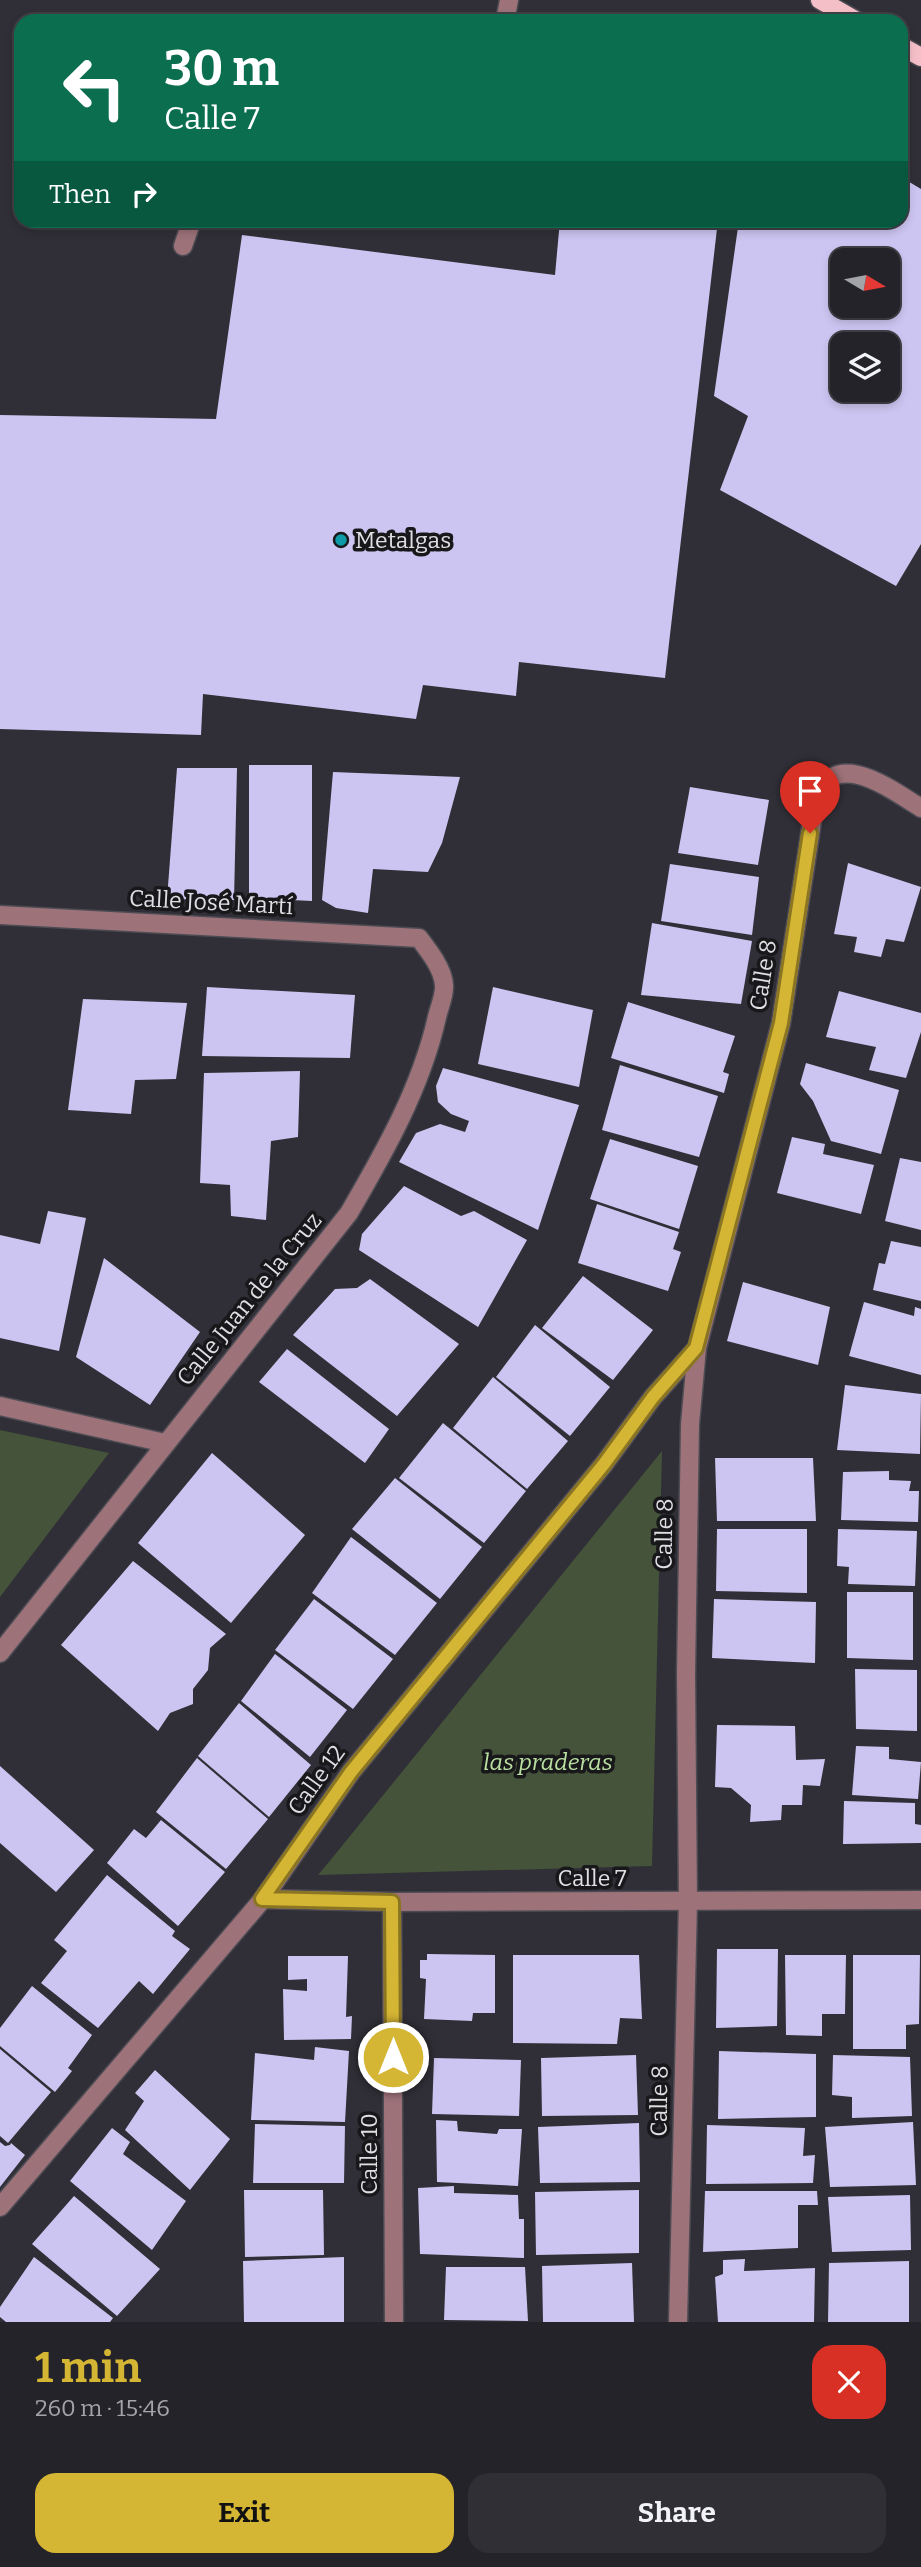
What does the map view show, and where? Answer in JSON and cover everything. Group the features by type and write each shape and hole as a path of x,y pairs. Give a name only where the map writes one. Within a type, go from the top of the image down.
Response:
{"main road":[{"path":"820,0 845,14"}],"street":[{"path":"183,246 189,228"},
{"name":"Calle 8","path":"678,2322 688,1902 686,1660 690,1424 696,1348 781,1023 819,787 829,777 840,773 856,775 886,786 921,808"},
{"name":"Calle José Martí","path":"0,915 419,938"},
{"name":"Calle Juan de la Cruz","path":"0,1653 349,1213 389,1143 414,1089 435,1024 444,985 433,956 419,938"},
{"name":"Calle 12","path":"0,2207 262,1899 351,1772 595,1475 653,1397 696,1348"},
{"path":"0,1406 165,1443"},
{"name":"Calle 7","path":"262,1899 392,1902 921,1900"},
{"name":"Calle 10","path":"392,1902 394,2322"}],"green space":[{"path":"0,1430 109,1453 0,1597"},
{"name":"las praderas","path":"662,1451 652,1866 318,1875 333,1857"}],"building":[{"path":"908,181 921,189 921,544 896,586 720,490 748,416 714,396 738,228 908,228"},
{"name":"Metalgas","path":"559,228 717,228 665,678 519,662 516,696 423,685 416,719 203,694 201,735 0,729 0,415 216,419 242,235 555,275"},
{"path":"249,765 312,765 312,901 249,898"},
{"path":"177,768 237,768 234,900 167,899"},
{"path":"333,772 460,777 442,843 428,872 373,869 368,913 336,908 322,900"},
{"path":"690,787 769,800 758,865 678,853"},
{"path":"848,863 921,887 904,942 886,939 881,957 854,952 857,937 834,934"},
{"path":"670,864 759,877 752,935 661,921"},
{"path":"652,923 752,941 741,1004 641,995"},
{"path":"207,987 355,995 350,1058 202,1056"},
{"path":"493,987 593,1010 579,1087 478,1064"},
{"path":"839,991 921,1013 921,1032 906,1078 869,1070 876,1047 826,1037"},
{"path":"83,999 187,1003 176,1079 135,1080 131,1114 68,1110"},
{"path":"628,1002 735,1036 723,1072 729,1074 724,1093 611,1058"},
{"path":"806,1063 899,1090 881,1154 831,1141 813,1101 800,1084"},
{"path":"620,1065 718,1096 699,1157 602,1130"},
{"path":"443,1068 579,1105 538,1230 399,1162 416,1133 440,1124 465,1132 469,1121 451,1114 438,1102 436,1086"},
{"path":"300,1071 298,1137 271,1141 266,1220 231,1216 230,1185 200,1183 204,1073"},
{"path":"792,1137 825,1144 823,1154 874,1165 861,1214 777,1193"},
{"path":"610,1139 698,1166 679,1229 590,1199"},
{"path":"900,1158 921,1162 921,1230 885,1221"},
{"path":"404,1186 461,1216 474,1211 527,1240 478,1327 359,1250 362,1234"},
{"path":"597,1204 679,1232 673,1249 681,1252 668,1291 578,1263"},
{"path":"48,1211 86,1218 59,1351 0,1338 0,1235 40,1244"},
{"path":"891,1241 921,1247 921,1301 873,1290 879,1263 885,1264"},
{"path":"104,1258 200,1332 150,1405 76,1357"},
{"path":"583,1276 653,1330 613,1380 542,1328"},
{"path":"370,1279 459,1344 397,1416 293,1335 335,1289 357,1288"},
{"path":"743,1282 830,1307 818,1365 727,1341"},
{"path":"864,1302 914,1316 915,1307 921,1309 921,1375 849,1356"},
{"path":"535,1325 610,1387 570,1436 496,1377"},
{"path":"287,1349 389,1429 365,1463 259,1382"},
{"path":"493,1377 568,1441 527,1489 453,1428"},
{"path":"845,1385 921,1394 920,1454 837,1450"},
{"path":"443,1423 526,1491 484,1543 399,1478"},
{"path":"212,1453 305,1535 231,1623 138,1543"},
{"path":"715,1458 813,1458 816,1521 717,1521"},
{"path":"889,1471 889,1480 911,1481 909,1491 919,1491 918,1522 841,1520 843,1472"},
{"path":"395,1478 482,1547 440,1599 352,1529"},
{"path":"717,1529 807,1529 807,1593 716,1591"},
{"path":"838,1529 917,1531 915,1586 848,1584 849,1567 837,1566"},
{"path":"351,1537 437,1603 395,1655 312,1593"},
{"path":"133,1561 226,1634 210,1648 208,1670 193,1689 193,1704 170,1713 158,1731 61,1645"},
{"path":"847,1592 913,1592 913,1660 847,1658"},
{"path":"314,1599 393,1659 353,1709 275,1650"},
{"path":"714,1599 816,1602 815,1663 712,1658"},
{"path":"275,1654 347,1710 310,1757 241,1701"},
{"path":"855,1669 917,1670 917,1731 856,1729"},
{"path":"239,1703 311,1765 269,1817 198,1756"},
{"path":"717,1725 795,1726 796,1760 825,1759 820,1786 803,1785 802,1805 782,1805 781,1820 750,1822 751,1805 731,1788 715,1787"},
{"path":"856,1746 889,1747 889,1759 921,1762 918,1799 852,1795"},
{"path":"197,1758 268,1819 226,1869 156,1812"},
{"path":"0,1766 94,1850 56,1892 0,1843"},
{"path":"844,1801 915,1803 915,1824 921,1825 921,1843 843,1844"},
{"path":"161,1820 225,1872 178,1926 107,1863 134,1829 146,1838"},
{"path":"107,1875 175,1931 172,1936 190,1949 153,1994 139,1981 98,2028 41,1983 67,1951 54,1940"},
{"path":"717,1949 778,1949 777,2026 716,2028"},
{"path":"427,1954 495,1955 495,2013 473,2013 472,2021 424,2019 426,1979 420,1978 420,1960 427,1960"},
{"path":"513,1955 639,1955 642,2019 620,2018 617,2044 513,2043"},
{"path":"785,1955 846,1955 845,2014 822,2014 822,2036 786,2035"},
{"path":"853,1955 920,1955 919,2024 906,2025 906,2049 853,2049"},
{"path":"288,1956 348,1956 346,2017 352,2016 351,2039 284,2040 283,1989 307,1991 307,1979 288,1980"},
{"path":"32,1986 92,2035 68,2068 72,2071 55,2092 0,2046 0,2028"},
{"path":"315,2047 349,2051 345,2122 251,2120 255,2053 314,2060"},
{"path":"0,2049 51,2092 8,2143 0,2136"},
{"path":"719,2051 816,2054 816,2117 718,2119"},
{"path":"636,2055 638,2115 542,2116 541,2058"},
{"path":"833,2055 910,2057 912,2116 852,2118 852,2097 832,2095"},
{"path":"434,2058 521,2060 519,2116 432,2114"},
{"path":"155,2070 230,2139 190,2190 125,2130 144,2101 135,2093"},
{"path":"436,2120 457,2121 458,2131 497,2134 499,2129 522,2129 518,2186 437,2182"},
{"path":"913,2122 916,2185 830,2187 825,2127"},
{"path":"639,2123 640,2182 540,2183 538,2127"},
{"path":"255,2124 345,2126 344,2183 253,2183"},
{"path":"707,2125 805,2128 803,2156 815,2155 813,2183 706,2184"},
{"path":"112,2128 130,2142 123,2154 186,2201 152,2250 70,2181"},
{"path":"0,2142 5,2146 11,2143 25,2155 0,2187"},
{"path":"454,2186 454,2193 518,2195 519,2219 524,2219 524,2258 420,2254 418,2188"},
{"path":"244,2190 323,2190 324,2255 245,2257"},
{"path":"639,2190 639,2253 536,2255 535,2192"},
{"path":"705,2191 817,2191 818,2205 798,2205 798,2248 703,2252"},
{"path":"910,2195 911,2250 832,2252 828,2197"},
{"path":"74,2196 160,2269 117,2316 32,2244"},
{"path":"34,2257 113,2318 110,2322 6,2322 0,2317 0,2307"},
{"path":"344,2257 344,2322 244,2322 243,2261"},
{"path":"745,2259 744,2271 815,2268 814,2322 718,2322 715,2277 723,2274 723,2260"},
{"path":"909,2261 909,2322 828,2322 829,2263"},
{"path":"632,2263 634,2322 543,2322 542,2266"},
{"path":"446,2267 525,2267 528,2321 444,2320"}],"place":[{"name":"Metalgas","path":"341,540"}],"route":[{"path":"393,2057 392,1902 262,1899 351,1772 604,1464 653,1397 696,1348 781,1023 810,833"}]}
